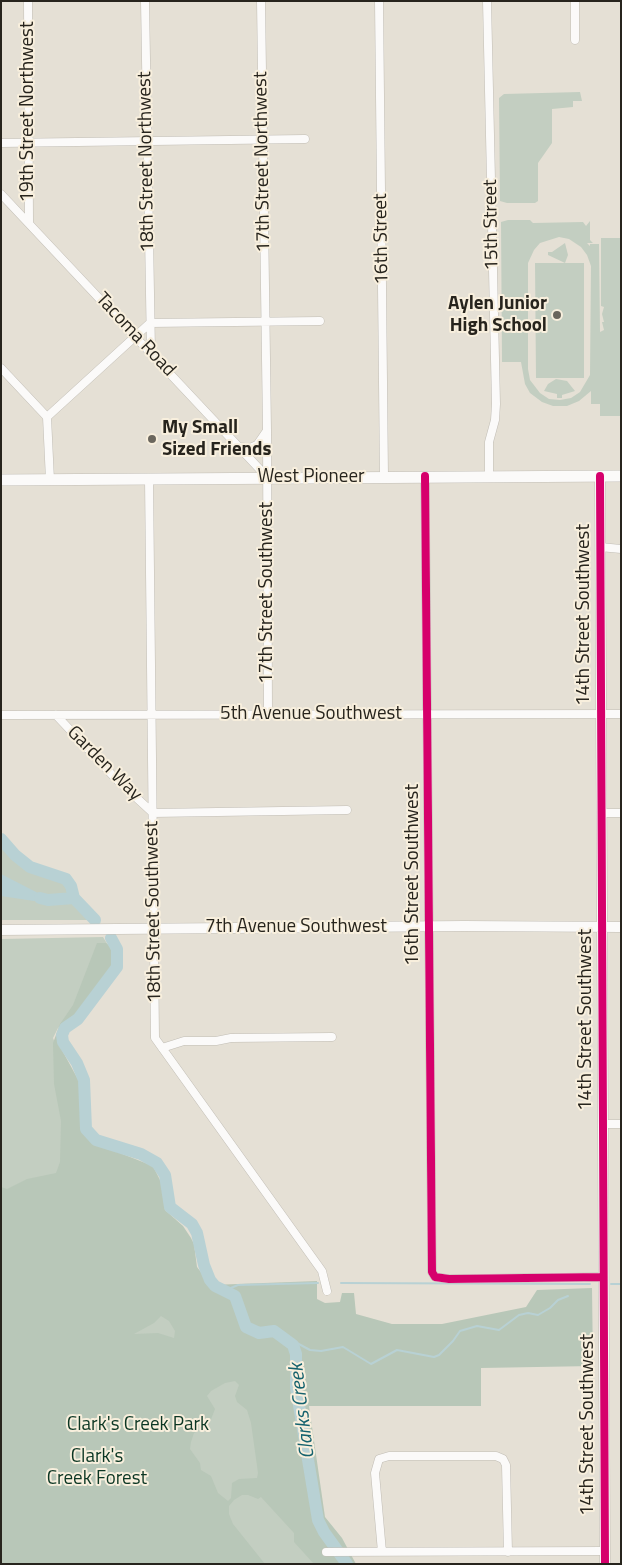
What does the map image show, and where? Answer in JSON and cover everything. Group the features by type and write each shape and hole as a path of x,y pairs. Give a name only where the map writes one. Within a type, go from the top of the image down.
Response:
{"main road":[{"name":"West Pioneer","path":"1,480 621,476"}],"street":[{"name":"19th Street Northwest","path":"28,1 29,223"},
{"name":"18th Street Northwest","path":"145,1 151,352"},
{"name":"17th Street Northwest","path":"261,1 265,322"},
{"name":"16th Street","path":"379,1 384,477"},
{"name":"15th Street","path":"487,1 496,398 496,418 489,445 490,477"},
{"path":"575,1 575,40"},
{"path":"1,143 305,139"},
{"name":"Tacoma Road","path":"1,194 267,477"},
{"path":"47,417 150,323 320,321"},
{"name":"17th Street Southwest","path":"265,322 268,714"},
{"path":"1,368 47,417 50,480"},
{"path":"240,447 250,448 257,445 267,430"},
{"name":"16th Street Southwest","path":"425,476 432,1272 435,1277 449,1279 603,1278"},
{"name":"14th Street Southwest","path":"600,476 605,1564"},
{"name":"18th Street Southwest","path":"149,479 155,1038 322,1271 327,1291"},
{"path":"600,547 621,549"},
{"name":"5th Avenue Southwest","path":"1,715 621,714"},
{"name":"Garden Way","path":"56,715 116,779 153,813"},
{"path":"153,813 347,810"},
{"path":"601,813 621,813"},
{"name":"7th Avenue Southwest","path":"1,930 430,927 621,928"},
{"path":"162,1048 184,1041 216,1041 231,1038 332,1037"},
{"path":"603,1124 621,1124"},
{"path":"382,1552 375,1473 377,1461 390,1456 496,1456 502,1458 506,1468 508,1552"},
{"path":"326,1552 605,1552"}],"green space":[{"path":"580,92 582,101 573,101 573,107 552,109 552,143 538,163 538,201 535,203 507,203 500,201 499,98 504,94"},
{"path":"508,220 530,220 533,223 583,222 586,226 590,221 590,240 593,243 587,243 590,246 590,244 599,244 600,332 604,330 602,314 604,307 601,306 601,238 621,238 621,416 600,416 600,404 591,404 591,391 579,401 567,406 553,406 542,402 530,393 525,384 521,362 502,362 501,222","holes":["559,237 569,239 581,247 587,255 591,266 590,375 580,392 571,398 560,400 549,399 540,393 530,380 528,369 528,263 534,250 540,243"]},
{"path":"565,243 568,255 565,263 548,255 548,252 552,252"},
{"path":"535,263 584,263 584,378 536,378"},
{"path":"556,379 567,381 575,391 562,395 562,398 557,398 557,394 544,391 548,384"},
{"path":"1,839 15,855 30,867 66,879 71,886 74,898 95,920 1,920"},
{"name":"Clark's Creek Forest","path":"103,937 111,950 98,983 70,1020 58,1028 53,1038 60,1055 80,1134 194,1282 327,1564 20,1564 1,1456 1,939"},
{"name":"Clark's Creek Forest","path":"97,943 106,943 114,952 114,966 77,1017 63,1026 57,1035 62,1050 80,1083 82,1126 85,1135 92,1142 153,1166 161,1182 165,1210 183,1226 191,1238 194,1244 197,1267 211,1285 317,1281 317,1299 325,1303 340,1302 342,1293 354,1293 356,1314 392,1324 442,1324 526,1307 537,1290 592,1288 593,1366 481,1368 481,1406 309,1406 325,1517 342,1538 356,1564 314,1564 294,1542 294,1533 261,1497 258,1499 242,1495 229,1506 229,1514 233,1524 265,1564 1,1564 1,1187 7,1189 27,1179 56,1173 60,1162 61,1121 54,1084 53,1043 60,1024 73,1005","holes":["161,1316 169,1321 175,1331 174,1338 158,1333 134,1334 154,1323","235,1381 239,1385 235,1396 237,1402 247,1410 251,1423 258,1473 257,1478 239,1479 232,1483 231,1498 228,1501 218,1493 211,1476 201,1470 200,1463 190,1449 194,1433 206,1427 215,1409 207,1396 211,1391 225,1383"]}],"water":[{"path":"1,874 38,893 40,898 34,901 1,896"}],"waterway":[{"name":"Clarks Creek","path":"1,839 15,855 30,867 66,879 71,886 74,898 95,920"},
{"name":"Clarks Creek","path":"40,898 48,900 74,898"},
{"name":"Clarks Creek","path":"111,938 117,949 117,967 78,1019 65,1028 62,1035 63,1042 77,1063 84,1080 86,1129 96,1140 141,1154 157,1163 165,1175 170,1207 192,1224 197,1233 204,1265 210,1280 215,1286 235,1296 246,1327 259,1333 274,1331 293,1345 296,1354 296,1387 318,1520 324,1532 347,1564"},
{"path":"226,1290 238,1285 318,1283"},
{"path":"341,1283 590,1284"},
{"path":"611,1284 621,1284"},
{"path":"282,1335 310,1350 321,1351 343,1347 371,1364 397,1350 434,1357 439,1355 460,1331 477,1326 499,1330 519,1315 528,1313 538,1315 550,1308 558,1300 568,1296"}],"cycle path":[{"path":"425,476 432,1272 435,1277 449,1279 603,1277"},
{"path":"600,476 605,1564"}],"place":[{"name":"Aylen Junior High School","path":"557,315"},
{"name":"My Small Sized Friends","path":"152,439"}],"park label":[{"name":"Clark's Creek Park","path":"138,1425"}]}
